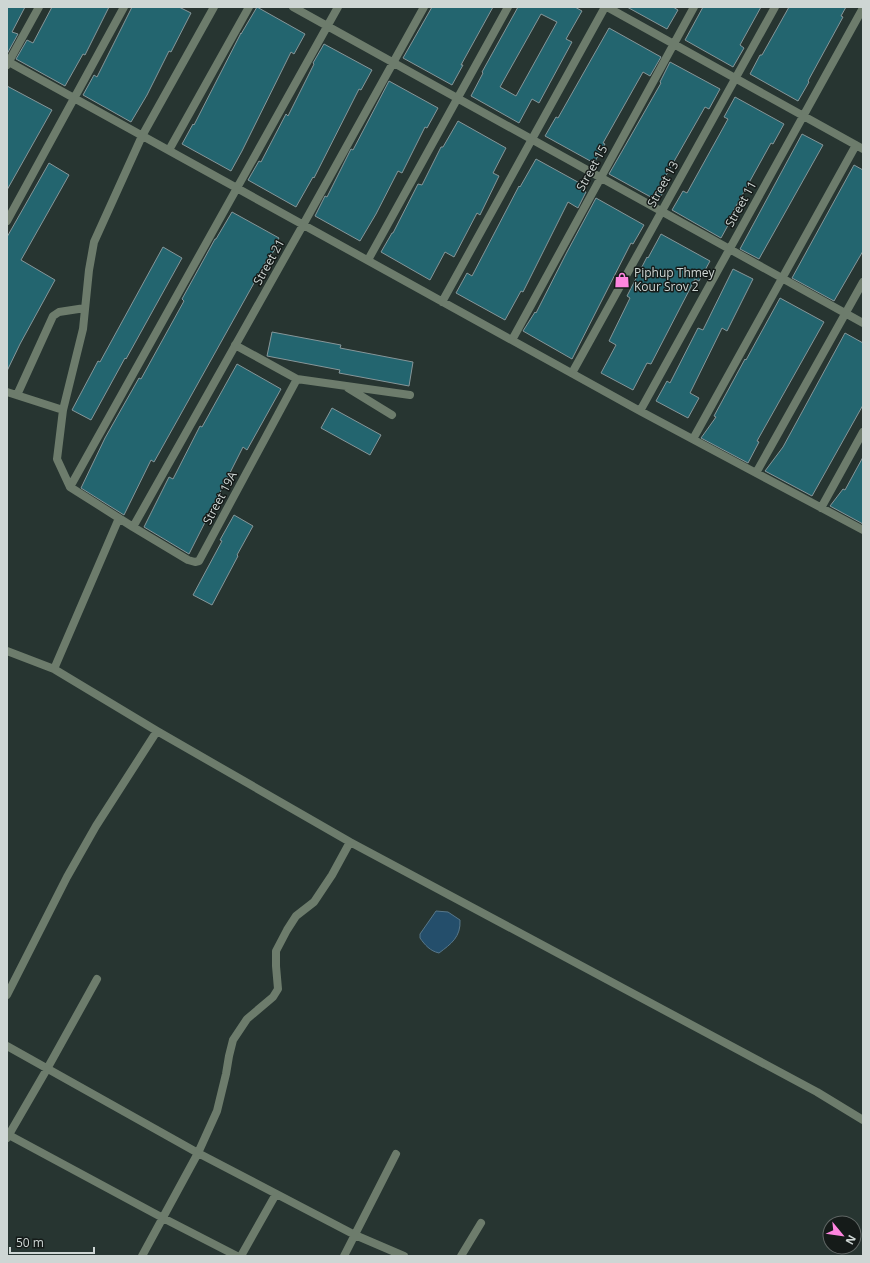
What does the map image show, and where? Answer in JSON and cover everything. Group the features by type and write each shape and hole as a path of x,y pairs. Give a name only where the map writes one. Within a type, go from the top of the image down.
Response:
{"street":[{"path":"39,7 8,63 74,97 640,411 863,530"},
{"path":"7,221 124,7"},
{"path":"133,527 70,487 57,459 63,410 82,329 88,270 94,242 142,136 214,7"},
{"path":"169,150 249,7"},
{"path":"293,7 863,323"},
{"path":"70,487 338,7"},
{"name":"Street 21","path":"133,527 424,7"},
{"path":"368,260 508,7"},
{"path":"442,302 606,7 674,44 859,147 782,278 693,439"},
{"name":"Street 15","path":"512,340 694,7"},
{"name":"Street 13","path":"572,373 774,7"},
{"name":"Street 11","path":"640,411 863,8"},
{"path":"756,473 863,282"},
{"path":"17,396 53,316 59,312 85,308"},
{"path":"236,345 297,379 410,396"},
{"name":"Street 19A","path":"133,527 188,560 194,562 199,561 297,379"},
{"path":"346,386 392,415"},
{"path":"7,392 63,410"},
{"path":"821,508 863,432"},
{"path":"54,669 119,518"},
{"path":"7,651 54,669 157,731 350,842 817,1092 863,1120"},
{"path":"7,995 67,877 96,826 157,731"},
{"path":"142,1256 198,1153 217,1111 233,1040 247,1019 274,997 278,989 276,951 296,916 314,902 350,842"},
{"path":"98,979 8,1136 237,1256"},
{"path":"7,1046 198,1153 355,1235 404,1256"},
{"path":"344,1256 396,1154"},
{"path":"240,1256 276,1194"},
{"path":"461,1256 481,1223"}],"water":[{"path":"436,911 448,912 460,920 457,936 439,953 433,951 420,938 420,934"}],"building":[{"path":"7,7 25,7 12,32 18,34 7,54"},
{"path":"52,7 109,7 85,55 83,54 65,86 16,59 27,40 33,43"},
{"path":"132,7 179,7 191,13 171,52 169,51 147,95 131,122 83,95 94,75 97,77"},
{"path":"257,7 305,34 294,54 291,52 231,171 182,144 193,124 194,125 241,33"},
{"path":"432,7 493,7 461,65 463,65 452,85 403,58"},
{"path":"518,7 575,7 582,11 566,39 572,42 539,103 532,99 519,123 471,96 483,73 482,72","holes":["541,14 557,22 516,96 500,87"]},
{"path":"627,7 673,7 678,10 667,29"},
{"path":"703,7 761,7 740,45 744,48 733,67 685,40"},
{"path":"789,7 846,7 841,16 843,17 798,101 750,74"},
{"path":"609,28 661,57 650,76 643,72 603,143 605,144 594,163 545,136 556,117 558,118"},
{"path":"324,44 372,70 361,90 359,89 314,178 313,177 296,207 248,180 259,161 261,162 286,114 288,116 314,64 313,63"},
{"path":"670,62 720,89 709,109 705,107 664,179 669,182 658,201 609,174 661,83 660,82"},
{"path":"389,81 438,108 427,128 425,127 402,173 398,171 360,241 315,216 325,196 327,197 351,149 353,150"},
{"path":"7,86 52,110 7,190"},
{"path":"735,97 784,124 773,144 771,143 730,217 732,218 721,238 672,210 683,191 687,193 728,119 724,117"},
{"path":"458,121 506,148 493,173 499,176 480,215 477,213 454,257 445,252 430,280 381,252 393,233 418,184 422,185 441,147 443,147"},
{"path":"802,134 823,145 759,259 740,249"},
{"path":"536,159 585,186 582,190 586,192 578,208 568,202 523,292 521,291 505,320 456,293 467,273 472,276 519,186 520,187"},
{"path":"49,163 69,175 21,260 55,280 7,371 7,237"},
{"path":"854,165 863,170 863,251 834,301 792,278"},
{"path":"596,198 644,225 633,244 631,243 572,359 523,331 535,312 536,313"},
{"path":"232,212 279,238 276,243 278,244 269,259 268,258 154,462 151,460 124,515 81,488 105,438 139,378 141,379 184,301 182,299 215,239"},
{"path":"661,234 710,261 699,281 695,279 651,364 647,363 633,390 601,373 616,345 609,341 630,298 627,296 647,257 648,258"},
{"path":"163,247 182,258 91,420 72,410"},
{"path":"733,269 753,279 727,331 722,328 690,393 699,398 688,418 656,401 667,381 670,383 698,328 703,330"},
{"path":"780,298 824,322 757,441 759,442 748,463 701,438 716,417 714,416"},
{"path":"272,332 341,345 340,348 413,362 409,386 339,373 340,370 267,356"},
{"path":"845,333 863,343 863,405 812,496 765,471 783,447"},
{"path":"237,364 281,389 247,450 243,447 189,554 144,527 169,477 173,479 200,426 202,427"},
{"path":"332,408 381,435 370,455 321,428"},
{"path":"863,457 863,524 830,506 843,489 845,490"},
{"path":"234,515 253,526 212,605 193,595"}],"place":[{"name":"Piphup Thmey Kour Srov 2","path":"622,280"}]}
